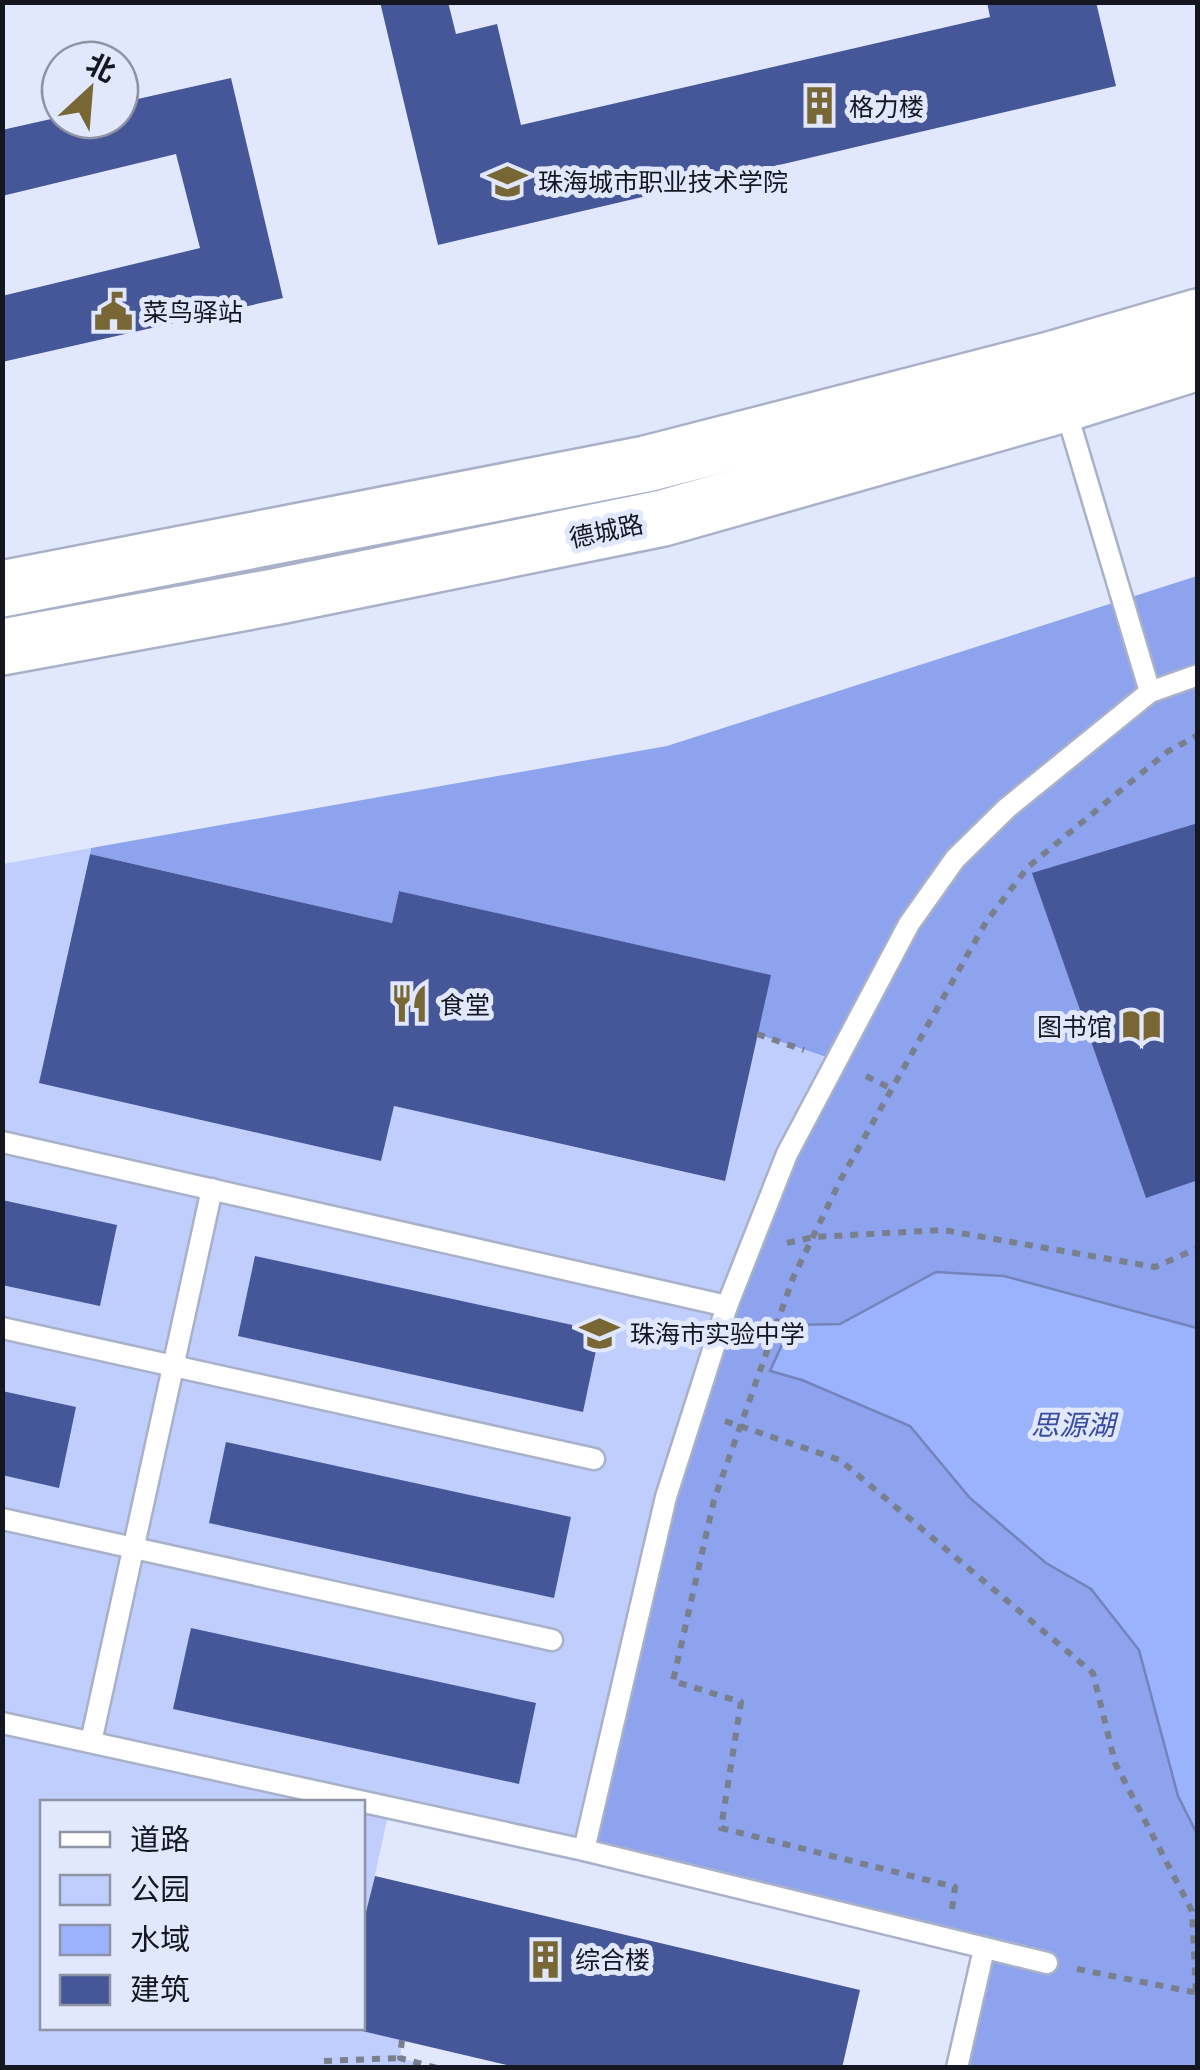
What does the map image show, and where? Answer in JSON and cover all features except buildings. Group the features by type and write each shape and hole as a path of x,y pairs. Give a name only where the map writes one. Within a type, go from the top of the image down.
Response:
{"street":[{"name":"德城路","path":"2,647 279,596 663,518 1057,382 1198,317"},
{"name":"德城路","path":"2,588 1057,382 1198,362"}],"lane":[{"path":"1057,382 1150,692"},
{"path":"584,1850 666,1497 727,1306 787,1154 909,924 954,860 1007,808 1150,692 1198,675"},
{"path":"2,1142 727,1306"},
{"path":"90,1742 212,1189"},
{"path":"2,1328 594,1459"},
{"path":"2,1519 552,1640"},
{"path":"2,1723 355,1800"},
{"path":"365,1802 584,1850 1047,1963"},
{"path":"957,2068 984,1948"}],"path":[{"path":"948,1940 956,1887 722,1828 742,1702 673,1681 714,1500 793,1278 842,1179 986,922 1028,867 1167,752 1198,735"},
{"path":"748,1253 814,1236 942,1230 1154,1268 1198,1248"},
{"path":"694,1411 840,1460 1092,1674 1115,1763 1192,1912 1197,1993 1047,1963"},
{"path":"400,2058 402,2040"},
{"path":"324,2061 400,2058 437,2068"}],"green space":[{"path":"91,848 41,1075 381,1161 394,1106 724,1181 757,1034 836,1061 584,1850 390,1807 365,1919 365,1800 40,1800 40,2030 358,2030 402,2040 400,2058 416,2062 415,2067 3,2068 3,864"}],"shaded area":[{"path":"1197,576 1197,2067 957,2067 984,1949 584,1850 694,1411 835,1060 757,1034 770,975 399,891 392,923 90,854 91,848 667,746"}],"water":[{"name":"思源湖","path":"936,1272 1004,1276 1197,1328 1197,1834 1178,1796 1139,1650 1091,1589 1046,1563 970,1498 910,1426 802,1380 770,1371 791,1325 840,1324"}],"place":[{"name":"格力楼","path":"819,106"},
{"name":"珠海城市职业技术学院","path":"508,181"},
{"name":"菜鸟驿站","path":"113,311"},
{"name":"食堂","path":"410,1004"},
{"name":"图书馆","path":"1142,1026"},
{"name":"珠海市实验中学","path":"600,1333"},
{"name":"综合楼","path":"545,1959"}]}
